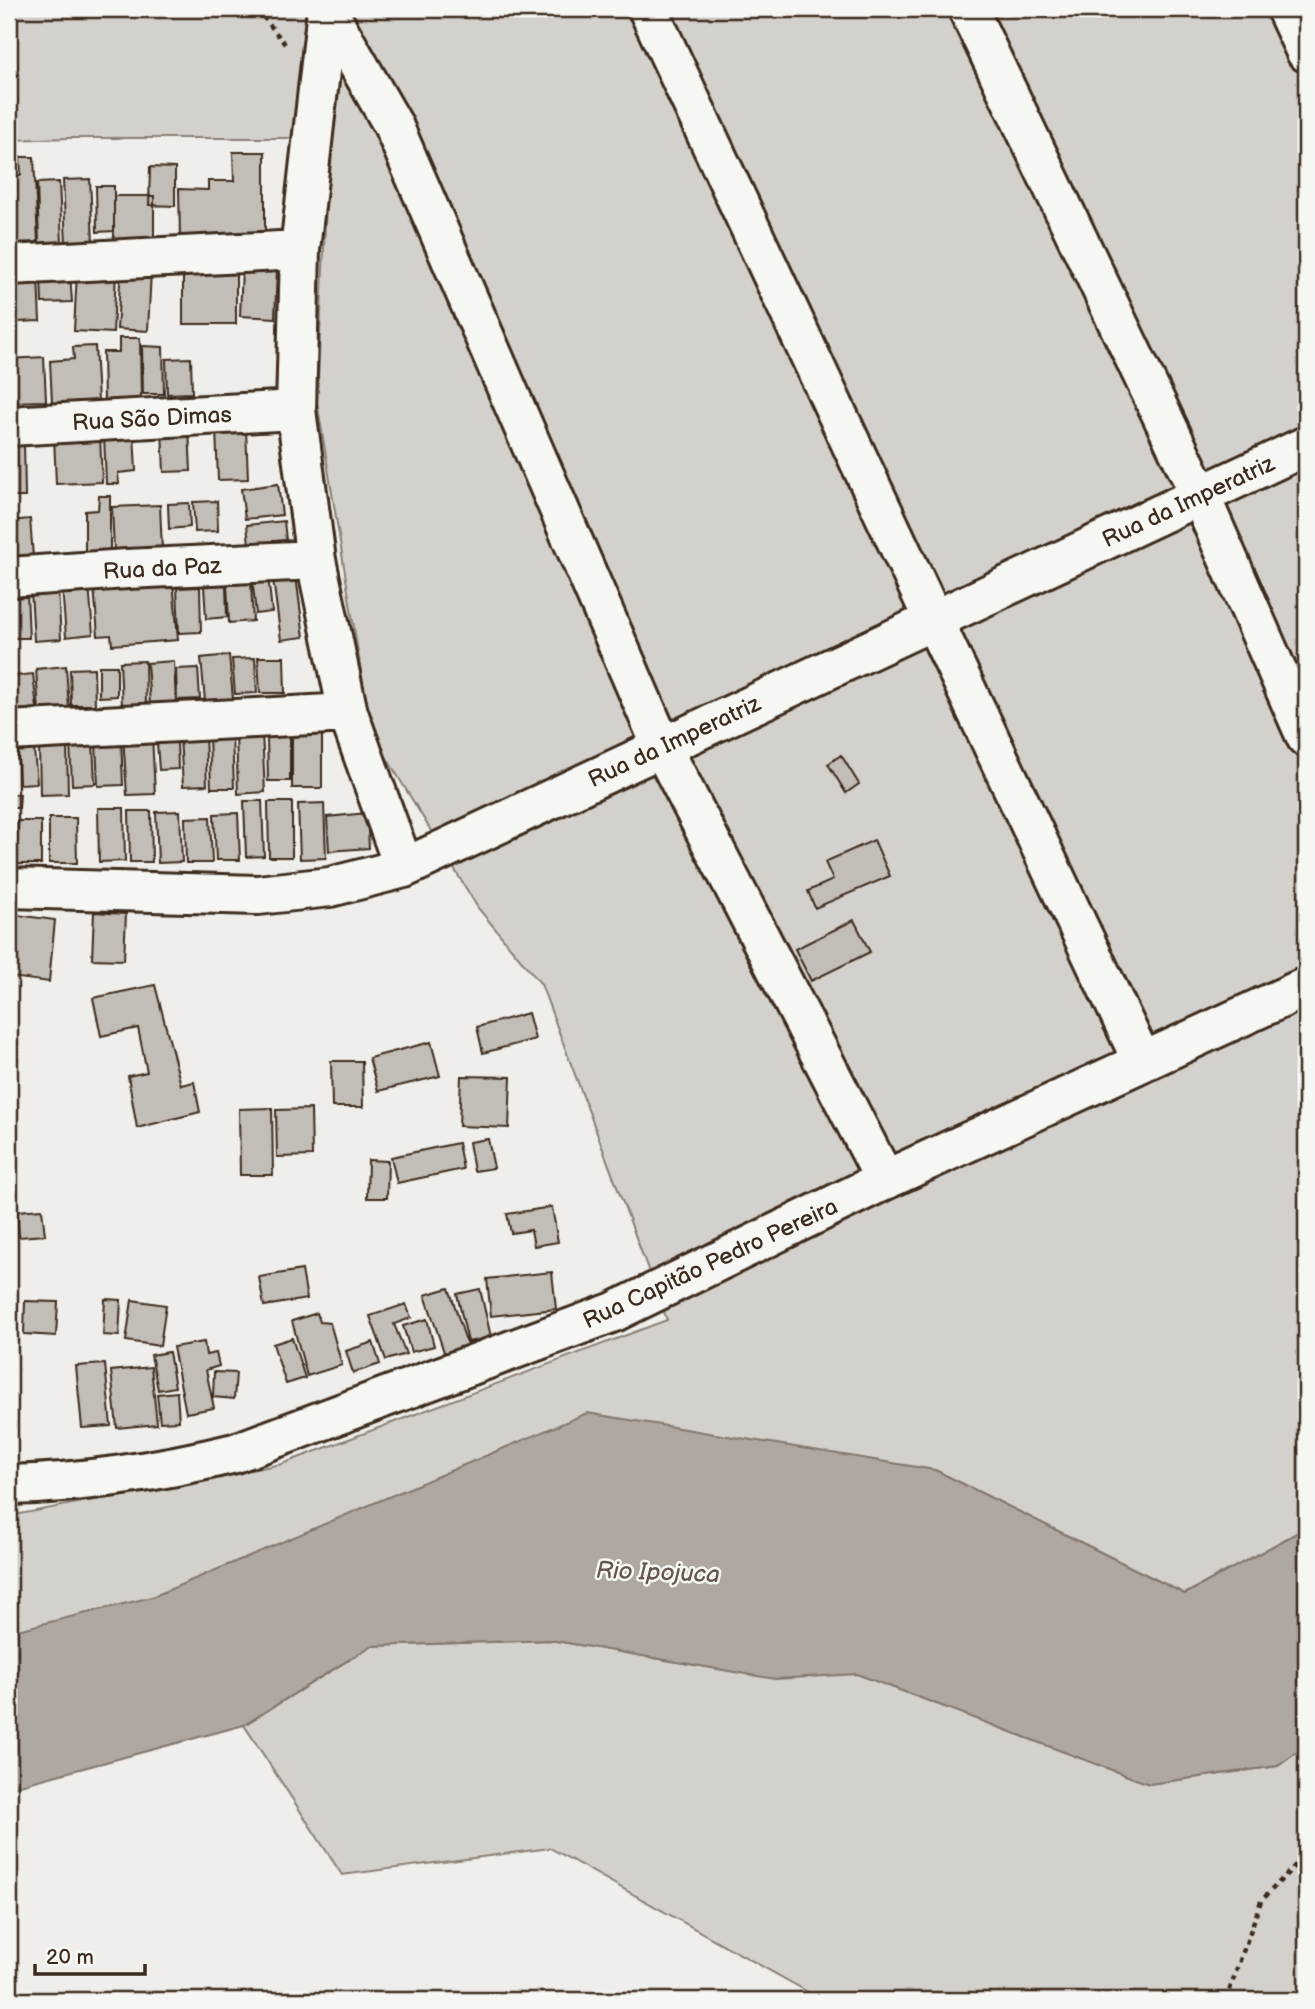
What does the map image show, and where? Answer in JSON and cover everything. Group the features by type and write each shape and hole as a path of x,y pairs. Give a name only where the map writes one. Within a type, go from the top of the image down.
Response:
{"street":[{"path":"327,9 300,250 296,410 316,560 348,713 404,867"},
{"path":"327,9 393,125 662,747 885,1180"},
{"path":"648,9 1142,1061"},
{"path":"968,9 1200,495 1306,737"},
{"path":"1286,9 1306,52"},
{"path":"9,265 300,250"},
{"name":"Rua São Dimas","path":"9,426 296,410"},
{"name":"Rua da Imperatriz","path":"9,888 258,895 330,887 404,867 1306,446"},
{"name":"Rua da Paz","path":"9,577 316,560"},
{"path":"9,731 348,713"},
{"name":"Rua Capitão Pedro Pereira","path":"9,1485 53,1484 161,1469 235,1453 614,1312 885,1180 1306,988"}],"path":[{"path":"1226,2000 1261,1900 1306,1854"}],"shaded area":[{"path":"9,9 1306,9 1306,1528 1185,1594 935,1470 152,1597 9,1639 9,1516 282,1464 667,1320 541,984 478,908 371,732 317,401 329,138 9,140"},
{"path":"550,1640 737,1672 857,1674 1149,1784 1278,1766 1306,1746 1306,2000 815,2000 808,1992 550,1848 342,1875 244,1725 371,1646"}],"water":[{"name":"Rio Ipojuca","path":"587,1413 935,1470 1185,1594 1306,1528 1306,1746 1278,1766 1149,1784 857,1674 775,1679 550,1640 371,1646 244,1725 9,1788 9,1632 152,1597"}],"building":[{"path":"233,152 265,152 265,235 180,237 179,189 208,190 208,181 234,181"},
{"path":"20,157 34,157 38,242 9,243 9,175 21,175"},
{"path":"150,167 175,168 175,206 149,205"},
{"path":"90,179 93,243 66,244 63,180"},
{"path":"59,182 62,242 39,243 37,183"},
{"path":"96,186 114,186 114,231 97,232"},
{"path":"114,196 154,196 154,240 114,240"},
{"path":"183,265 236,272 236,324 183,324"},
{"path":"121,268 151,270 148,331 117,329"},
{"path":"242,268 277,269 275,318 240,316"},
{"path":"77,271 116,272 113,333 74,331"},
{"path":"70,273 72,302 42,303 41,275"},
{"path":"9,276 13,276 15,326 9,326"},
{"path":"38,278 40,321 17,322 15,279"},
{"path":"119,338 140,338 141,400 104,401 103,352 119,352"},
{"path":"95,346 98,401 52,403 50,361 74,359 73,347"},
{"path":"142,346 163,347 164,394 143,394"},
{"path":"44,357 46,401 9,402 9,359"},
{"path":"191,358 192,393 167,394 166,359"},
{"path":"189,428 191,471 164,472 162,430"},
{"path":"246,428 248,479 218,480 216,429"},
{"path":"134,433 136,471 118,473 119,484 106,484 104,435"},
{"path":"100,435 102,482 56,484 54,436"},
{"path":"9,441 24,441 25,497 9,497"},
{"path":"278,484 282,515 245,519 241,489"},
{"path":"99,496 110,496 110,554 85,554 85,511 98,510"},
{"path":"217,501 218,531 195,532 193,502"},
{"path":"189,503 190,527 169,529 168,504"},
{"path":"160,505 162,550 114,551 112,507"},
{"path":"30,519 33,557 9,559 9,521"},
{"path":"284,521 286,540 249,544 247,525"},
{"path":"268,575 272,612 256,614 252,577"},
{"path":"296,576 304,637 281,640 273,579"},
{"path":"173,580 178,640 112,645 111,635 98,636 94,586"},
{"path":"251,583 253,621 229,623 227,584"},
{"path":"89,584 93,634 66,637 62,587"},
{"path":"226,585 227,617 206,619 204,586"},
{"path":"200,587 201,632 179,633 177,588"},
{"path":"58,589 61,639 34,641 31,591"},
{"path":"27,593 29,638 9,638 9,594"},
{"path":"229,655 233,699 205,701 201,658"},
{"path":"258,657 284,657 285,693 260,693"},
{"path":"255,658 257,693 235,694 232,659"},
{"path":"145,661 146,705 122,705 120,662"},
{"path":"174,661 176,703 150,705 147,663"},
{"path":"66,666 69,709 39,712 36,669"},
{"path":"99,666 117,666 117,696 99,697"},
{"path":"94,668 95,705 71,705 70,669"},
{"path":"198,668 200,699 177,700 176,669"},
{"path":"33,674 37,708 17,710 14,676"},
{"path":"9,679 13,718 9,719"},
{"path":"322,731 322,788 292,788 292,732"},
{"path":"262,732 265,792 238,794 236,733"},
{"path":"205,734 207,785 183,786 180,736"},
{"path":"152,735 155,794 127,795 123,736"},
{"path":"232,735 234,788 211,788 209,736"},
{"path":"267,737 290,737 290,781 268,781"},
{"path":"121,739 123,785 98,786 96,741"},
{"path":"177,741 178,769 159,770 157,743"},
{"path":"93,742 95,784 72,785 70,743"},
{"path":"67,745 68,794 40,795 39,746"},
{"path":"17,749 34,749 37,783 19,784"},
{"path":"841,755 859,784 846,793 828,764"},
{"path":"9,794 20,794 19,808 9,808"},
{"path":"244,801 262,801 264,856 246,857"},
{"path":"268,802 292,802 292,857 269,857"},
{"path":"324,803 326,858 300,859 298,804"},
{"path":"98,808 124,808 125,861 99,862"},
{"path":"129,811 151,811 152,862 130,862"},
{"path":"180,811 182,862 158,863 156,812"},
{"path":"238,813 240,860 216,860 214,814"},
{"path":"367,813 369,848 329,851 327,817"},
{"path":"210,817 212,863 186,863 185,818"},
{"path":"49,818 76,818 77,863 49,863"},
{"path":"9,820 13,820 15,863 9,863"},
{"path":"17,821 41,821 41,864 17,864"},
{"path":"874,840 890,876 815,908 808,891 833,880 825,862"},
{"path":"94,912 126,914 124,960 92,959"},
{"path":"17,915 55,920 49,982 10,977"},
{"path":"854,920 870,952 811,981 795,949"},
{"path":"155,985 181,1085 194,1082 200,1112 137,1128 128,1076 147,1072 138,1028 101,1036 93,998"},
{"path":"528,1013 535,1039 483,1053 477,1027"},
{"path":"431,1042 440,1076 378,1091 369,1058"},
{"path":"331,1061 362,1061 363,1107 332,1107"},
{"path":"461,1076 511,1077 509,1128 459,1126"},
{"path":"272,1108 273,1175 240,1175 239,1109"},
{"path":"311,1109 312,1156 277,1157 276,1110"},
{"path":"488,1139 494,1168 474,1171 469,1142"},
{"path":"458,1143 463,1169 397,1183 391,1157"},
{"path":"368,1160 388,1161 387,1198 367,1198"},
{"path":"552,1207 558,1242 534,1246 531,1230 511,1233 507,1214"},
{"path":"42,1209 45,1235 19,1237 17,1211"},
{"path":"302,1270 307,1299 264,1306 259,1277"},
{"path":"552,1272 556,1309 491,1316 487,1279"},
{"path":"449,1288 469,1351 446,1358 425,1295"},
{"path":"480,1289 491,1337 468,1342 457,1294"},
{"path":"105,1299 121,1300 119,1336 103,1335"},
{"path":"132,1300 166,1305 160,1346 126,1341"},
{"path":"25,1301 58,1302 56,1336 24,1334"},
{"path":"406,1304 411,1318 394,1324 406,1354 386,1360 370,1316"},
{"path":"317,1313 320,1322 330,1323 342,1365 307,1376 292,1321"},
{"path":"427,1319 434,1346 411,1352 403,1326"},
{"path":"292,1338 305,1378 286,1384 273,1344"},
{"path":"204,1342 206,1355 216,1353 219,1366 206,1370 214,1408 186,1413 173,1347"},
{"path":"373,1342 380,1364 353,1373 346,1351"},
{"path":"169,1352 175,1387 158,1390 151,1355"},
{"path":"105,1364 111,1426 82,1428 76,1366"},
{"path":"151,1367 157,1424 117,1428 111,1371"},
{"path":"214,1372 236,1373 234,1399 213,1397"},
{"path":"177,1392 179,1421 160,1422 157,1394"}]}
